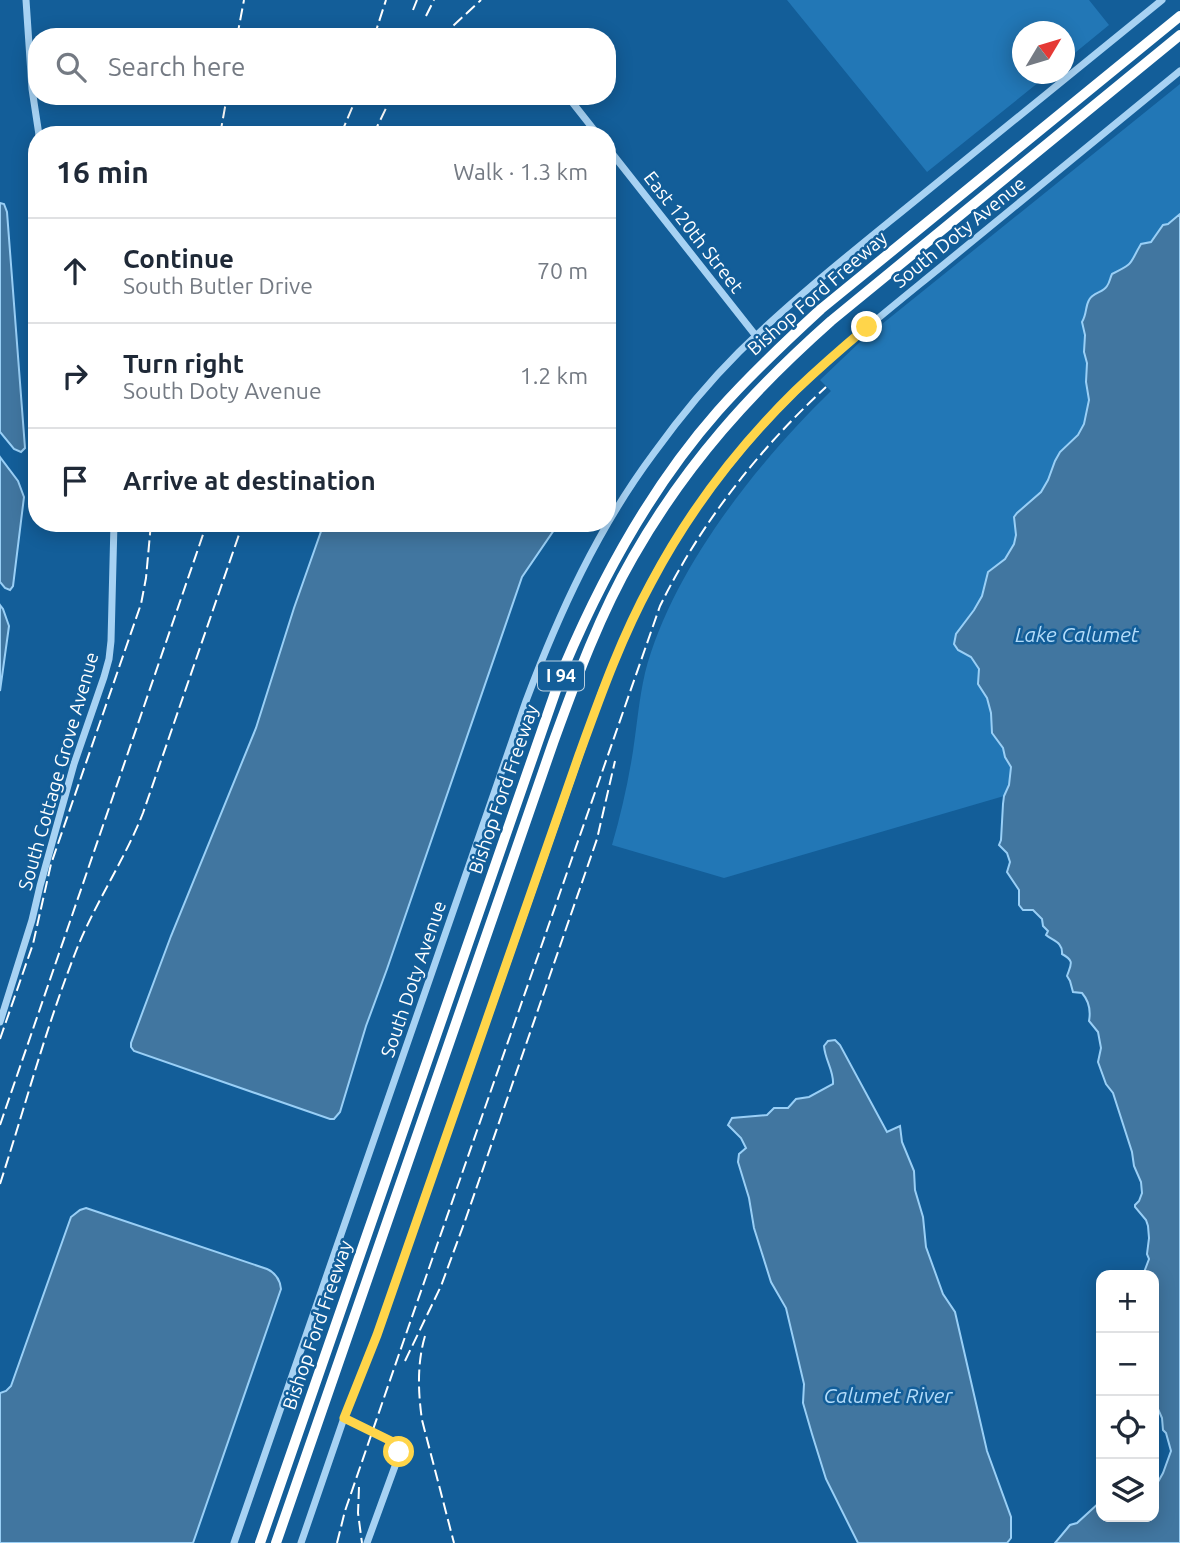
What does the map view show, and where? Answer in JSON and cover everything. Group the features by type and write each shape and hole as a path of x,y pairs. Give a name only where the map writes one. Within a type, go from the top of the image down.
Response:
{"highway":[{"name":"Bishop Ford Freeway","path":"260,1543 564,667 598,591 631,531 665,478 698,435 775,350 821,309 1180,16"},
{"name":"Bishop Ford Freeway","path":"276,1543 558,731 586,654 633,557 676,489 708,446 744,403 786,361 831,321 1180,35"}],"street":[{"path":"26,0 28,30"},
{"name":"South Doty Avenue","path":"616,512 665,438 701,393 756,336 846,258 1162,0"},
{"name":"South Doty Avenue","path":"301,1543 344,1418 377,1335 602,691 650,583 685,526 734,459 776,411 816,372 867,327 1180,71"},
{"path":"34,105 37,126"},
{"path":"574,105 591,126"},
{"name":"East 120th Street","path":"616,158 756,336"},
{"name":"South Cottage Grove Avenue","path":"0,1022 32,920 74,764 109,659 114,532"},
{"name":"South Doty Avenue","path":"234,1543 517,727 551,635 588,558 604,532"},
{"path":"344,1418 393,1442 399,1449 367,1543"}],"shaded area":[{"path":"787,0 1089,0 1109,25 1075,53 1075,21 1012,21 1012,84 1037,84 927,172"},
{"path":"1180,84 1180,214 1163,225 1151,242 1138,247 1128,266 1116,272 1103,290 1093,294 1087,305 1082,322 1089,400 1084,424 1078,435 1060,452 1041,492 1017,513 1014,544 1005,559 988,572 982,596 956,635 958,650 971,657 979,669 978,684 987,698 992,733 1003,748 1011,767 1009,785 1004,796 724,878 612,845 629,775 645,673 657,635 696,558 720,521 774,451 831,391 820,380 861,341"}],"water":[{"path":"0,203 4,204 7,212 25,448 21,452 14,449 0,432"},
{"name":"Lake Calumet","path":"1180,214 1180,1543 1055,1543 1070,1525 1077,1523 1096,1506 1096,1522 1159,1522 1159,1480 1171,1451 1159,1411 1159,1270 1145,1270 1149,1259 1148,1226 1135,1207 1142,1193 1141,1182 1113,1093 1106,1084 1098,1062 1101,1048 1098,1032 1089,1021 1089,1006 1082,993 1073,992 1067,976 1070,961 1062,954 1059,944 1046,935 1048,931 1043,926 1042,919 1033,910 1023,910 1019,905 1019,890 1007,872 1010,862 1007,853 999,845 1004,796 1009,785 1011,767 1003,748 992,733 987,698 978,684 979,669 971,657 958,650 954,644 956,634 982,596 988,572 1005,559 1014,544 1014,517 1041,492 1060,452 1078,435 1084,424 1089,400 1082,322 1089,300 1105,288 1112,274 1131,262 1141,244 1151,242 1163,225"},
{"path":"0,457 18,481 24,497 13,586 10,590 0,582"},
{"path":"321,532 553,532 522,577 366,1026 340,1112 334,1119 134,1051 131,1047 171,936 256,728"},
{"path":"0,605 9,626 0,691"},
{"name":"Calumet River","path":"835,1040 887,1132 900,1126 902,1142 914,1171 926,1247 943,1294 955,1312 987,1451 1011,1517 1011,1538 1007,1543 858,1543 826,1479 803,1403 804,1384 786,1308 771,1282 738,1162 739,1154 746,1148 741,1138 728,1125 732,1118 767,1115 774,1108 788,1108 796,1099 809,1097 833,1084 824,1046 828,1041"},
{"path":"86,1208 267,1269 275,1274 280,1282 281,1289 193,1543 0,1543 0,1393 11,1386 71,1217"}],"railway":[{"path":"239,28 244,0"},
{"path":"377,28 386,0"},
{"path":"413,10 417,0"},
{"path":"426,16 434,0"},
{"path":"451,28 481,0"},
{"path":"222,126 225,105"},
{"path":"344,126 353,105"},
{"path":"377,126 388,105"},
{"path":"337,1543 345,1511 398,1357 660,606 693,546 733,489 777,436 826,387"},
{"path":"0,1039 33,944 51,864 141,604 150,532"},
{"path":"0,1125 204,532"},
{"path":"0,1184 65,980 84,933 143,813 240,532"},
{"path":"405,1361 441,1286 465,1221 597,839 615,761"},
{"path":"425,1336 419,1378 422,1420 454,1543"},
{"path":"359,1487 358,1513 362,1543"}],"route":[{"path":"399,1452 393,1442 344,1418 377,1335 614,660 650,583 716,482 776,411 867,327"}]}
